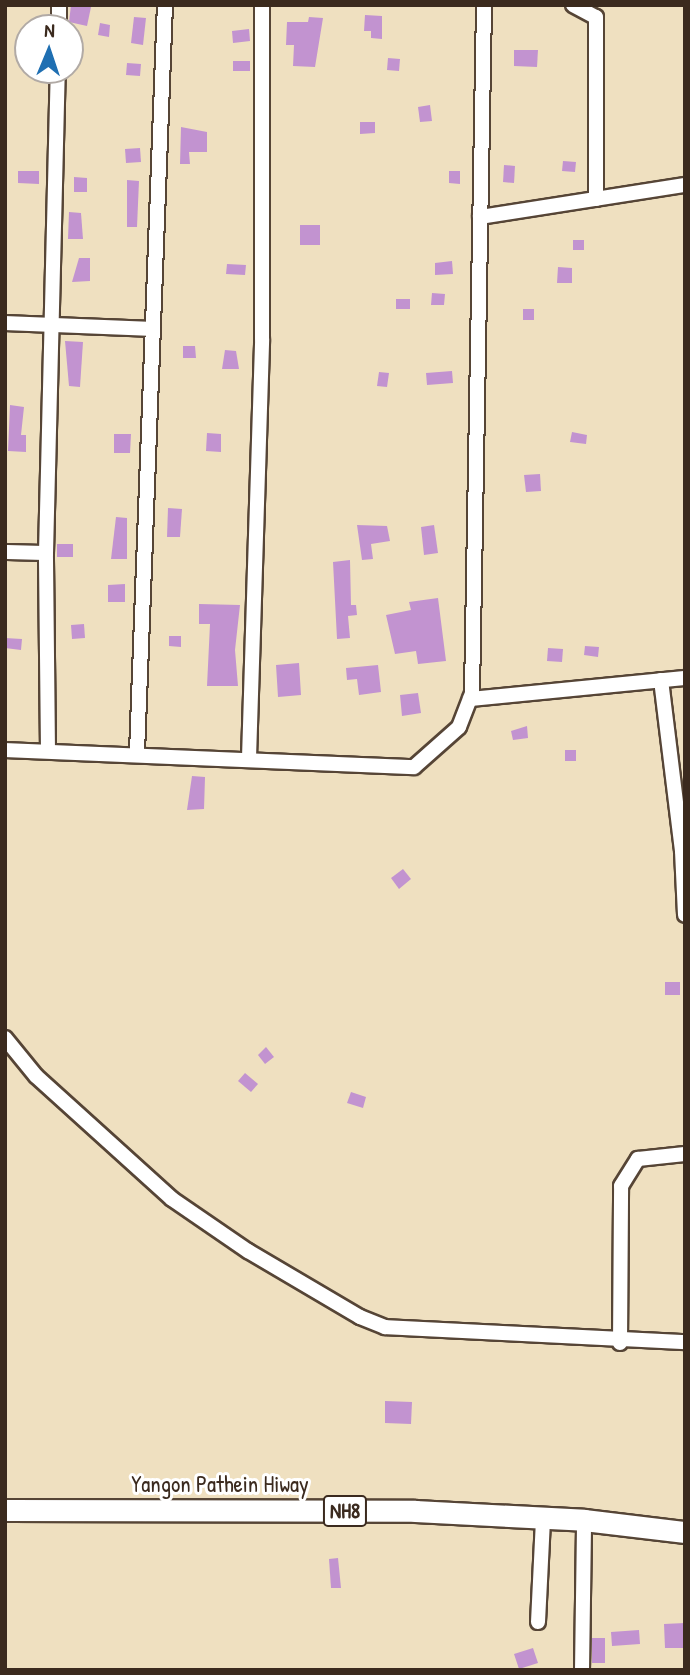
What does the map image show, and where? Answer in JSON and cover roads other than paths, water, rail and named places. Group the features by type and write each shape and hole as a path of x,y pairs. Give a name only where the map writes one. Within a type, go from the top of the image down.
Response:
{"highway":[{"name":"Yangon Pathein Hiway","path":"5,1510 415,1511 584,1520 685,1532"}],"street":[{"path":"137,753 165,5"},
{"path":"249,758 262,338 262,5"},
{"path":"5,750 137,753 414,767 459,727 470,699 484,5"},
{"path":"573,5 596,17 596,199"},
{"path":"48,751 46,552 58,84"},
{"path":"480,217 685,185"},
{"path":"5,323 153,328"},
{"path":"5,552 46,552"},
{"path":"470,699 685,678"},
{"path":"661,680 682,851 685,915"},
{"path":"5,1038 36,1076 172,1199 360,1317 385,1327 620,1342 685,1342"},
{"path":"620,1342 621,1186 638,1159 685,1154"},
{"path":"538,1622 542,1518"},
{"path":"582,1670 584,1520"}]}
